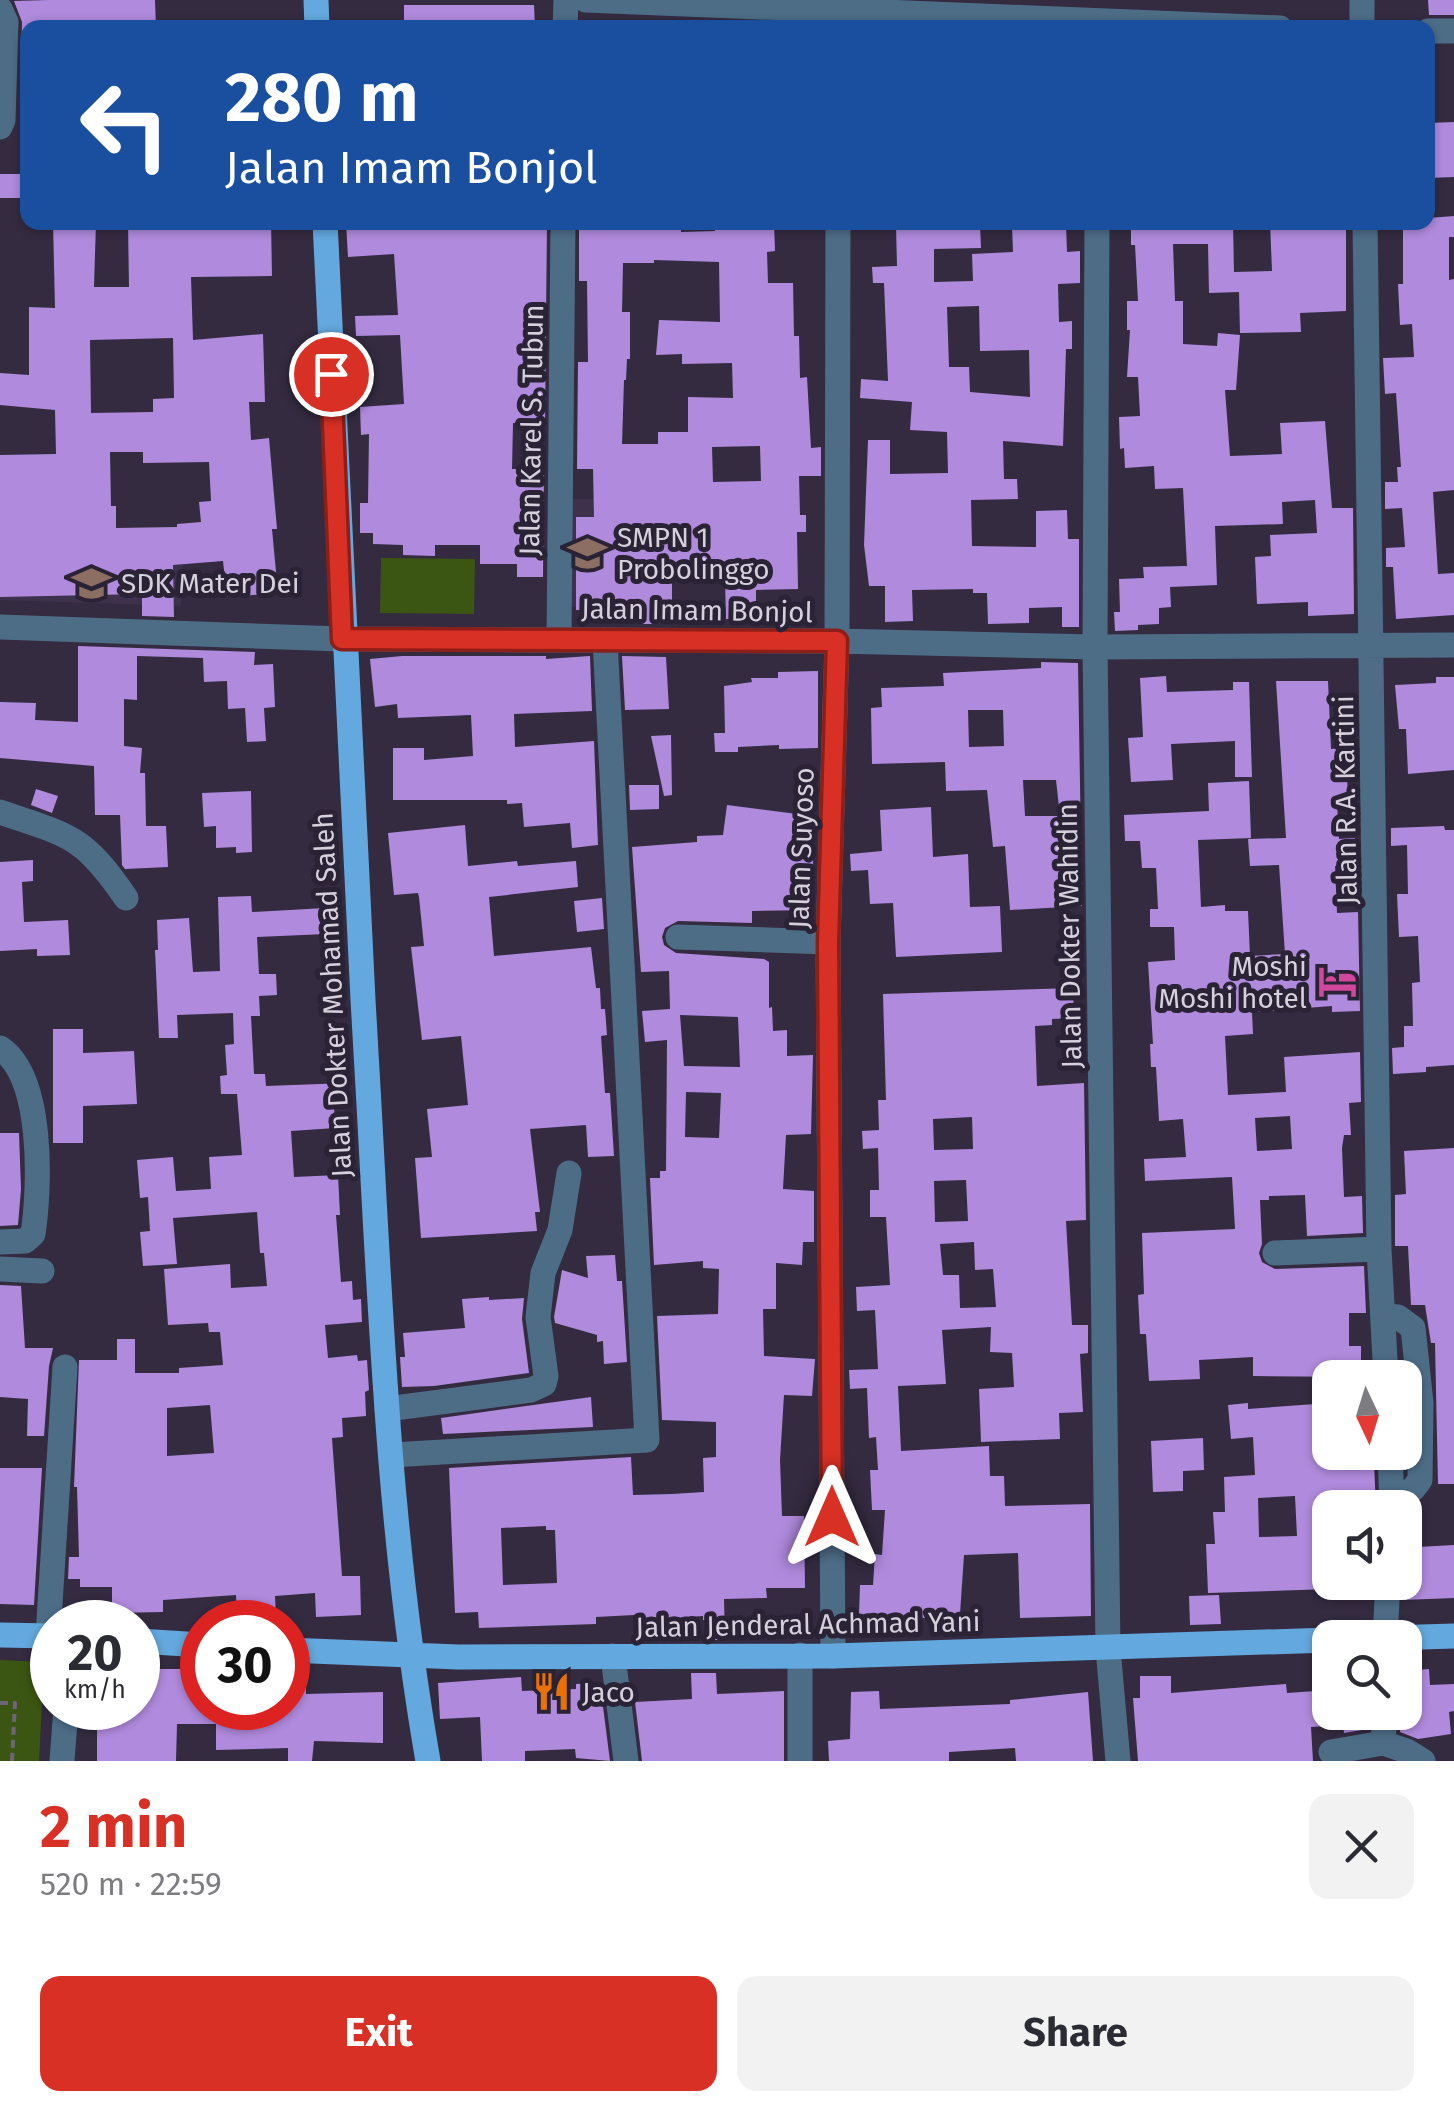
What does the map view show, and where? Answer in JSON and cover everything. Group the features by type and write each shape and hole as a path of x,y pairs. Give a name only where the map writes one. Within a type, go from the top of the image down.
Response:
{"main road":[{"name":"Jalan Dokter Mohamad Saleh","path":"325,230 342,639 386,1409 412,1656 428,1761"},
{"path":"0,1635 30,1636"},
{"path":"1422,1637 1454,1636"},
{"name":"Jalan Jenderal Achmad Yani","path":"310,1651 412,1656 834,1656 1312,1641"}],"street":[{"path":"586,0 839,12 1159,20"},
{"path":"0,10 6,22 0,127"},
{"name":"Jalan Karel S. Tubun","path":"559,639 564,230"},
{"name":"Jalan Suyoso","path":"834,1656 828,942 837,641 838,230"},
{"name":"Jalan Dokter Wahidin","path":"1098,230 1095,647 1108,1648 1118,1761"},
{"name":"Jalan R.A. Kartini","path":"1365,230 1380,1249 1385,1360"},
{"name":"Jalan Imam Bonjol","path":"0,628 342,639 837,641 1095,647 1454,645"},
{"path":"392,1455 648,1440 605,640"},
{"path":"0,812 84,844 102,862 126,898"},
{"path":"678,936 828,942"},
{"path":"0,1048 13,1058 34,1117 38,1180 34,1234 25,1241 0,1242"},
{"path":"386,1409 531,1390 544,1384 538,1317 543,1273 560,1230 570,1173"},
{"path":"1275,1253 1380,1249"},
{"path":"0,1269 42,1271"},
{"path":"1383,1316 1398,1317 1413,1328 1420,1403 1420,1480 1411,1490"},
{"path":"52,1600 64,1366"},
{"path":"613,1656 626,1761"},
{"path":"800,1656 800,1761"},
{"path":"62,1761 64,1730"},
{"path":"1383,1744 1384,1730"},
{"path":"1331,1752 1383,1744 1423,1761"}],"path":[{"path":"0,1702 15,1704 12,1761"}],"shaded area":[{"name":"SMPN 1 Probolinggo","path":"571,499 606,499 603,608 568,607"},
{"name":"SDK Mater Dei","path":"0,559 183,565 181,606 0,600"}],"green space":[{"path":"381,558 475,559 474,614 380,613"},
{"path":"0,1660 30,1661 30,1730 41,1730 39,1761 0,1761"}],"building":[{"path":"155,0 156,20 21,20 14,1"},
{"path":"1428,0 1454,0 1454,15 1429,15"},
{"path":"404,5 534,5 535,20 404,20"},
{"path":"1454,122 1454,177 1435,178 1435,123"},
{"path":"0,174 20,174 20,198 0,198"},
{"path":"1454,216 1454,237 1449,237 1449,280 1454,279 1454,490 1433,492 1438,574 1454,573 1454,615 1396,619 1393,567 1386,567 1386,548 1405,547 1402,508 1385,509 1385,482 1398,482 1397,467 1401,467 1396,393 1385,394 1383,358 1414,357 1412,324 1400,325 1398,284 1403,284 1403,230 1435,230 1435,217"},
{"path":"53,230 96,230 94,287 129,287 128,230 271,230 272,276 191,277 193,340 263,334 265,402 249,402 251,440 269,438 278,593 227,597 223,561 173,565 174,617 142,616 142,594 0,597 0,455 56,454 55,410 0,405 0,373 29,375 29,307 55,308","holes":["173,338 174,398 153,399 153,412 91,413 90,340","110,452 143,452 143,463 209,462 211,501 199,502 201,522 177,527 116,528 116,506 111,506"]},
{"path":"346,230 547,230 545,422 513,423 512,469 544,469 543,577 517,577 517,564 480,564 480,545 435,545 435,556 403,555 403,545 373,544 373,533 360,533 360,503 368,503 369,434 361,435 360,407 404,404 400,335 356,336 355,316 398,315 394,254 348,257"},
{"path":"579,230 774,230 775,251 767,252 768,283 793,283 800,378 807,377 811,448 821,447 821,476 799,476 800,515 806,515 806,532 797,532 798,589 756,590 756,619 726,619 725,578 672,580 672,616 665,616 665,624 643,624 641,610 576,610 576,517 594,517 593,469 577,469 578,362 588,362 587,281 579,281","holes":["719,262 720,322 659,320 656,355 682,354 682,364 732,363 733,398 688,397 688,432 658,432 658,444 622,444 624,380 630,359 630,312 622,312 623,263","760,446 761,481 713,482 712,447"]},
{"path":"896,230 980,230 981,248 934,249 934,282 973,281 972,254 1013,252 1012,230 1066,230 1067,252 1080,251 1080,283 1058,284 1059,322 1072,321 1072,349 1066,349 1063,446 1003,441 1004,479 1017,479 1018,499 971,500 972,546 1036,547 1036,511 1067,510 1068,539 1079,539 1079,627 1062,627 1062,607 1029,608 1029,623 988,624 987,593 973,593 973,589 912,590 913,621 885,622 885,586 869,586 864,545 868,440 890,440 890,474 948,473 947,432 910,430 912,402 860,398 861,379 888,381 884,283 873,283 872,267 897,266","holes":["979,306 980,351 1029,350 1030,397 970,392 969,367 949,367 947,307"]},
{"path":"1131,230 1233,230 1234,272 1272,271 1270,230 1346,230 1346,311 1300,313 1301,332 1240,333 1239,292 1209,293 1208,244 1173,244 1175,301 1183,301 1183,344 1217,346 1218,333 1240,335 1236,390 1225,390 1230,456 1282,454 1280,423 1325,421 1332,508 1353,508 1354,614 1308,616 1308,602 1257,604 1255,557 1271,556 1270,535 1317,533 1315,500 1282,502 1283,524 1215,526 1217,585 1170,587 1171,607 1159,608 1159,624 1115,631 1114,612 1120,612 1119,579 1144,578 1143,567 1187,566 1183,488 1155,489 1154,466 1125,468 1124,448 1120,449 1119,417 1140,416 1138,377 1127,377 1127,301 1138,301 1135,245 1131,245"},
{"path":"78,646 255,652 254,665 273,664 275,707 264,708 266,741 247,742 245,708 228,709 227,681 204,682 203,658 137,656 137,700 124,699 124,746 142,748 140,773 145,773 146,826 166,826 168,867 125,869 122,865 120,815 95,815 94,766 0,758 0,702 36,703 35,720 78,722"},
{"path":"590,656 592,711 514,714 515,747 594,741 598,845 572,848 570,823 524,827 522,803 393,800 393,748 424,748 424,760 473,756 471,715 398,718 397,704 375,707 370,659"},
{"path":"622,656 666,657 669,709 625,710"},
{"path":"1041,662 1078,663 1082,906 1010,910 1005,846 993,847 987,790 946,791 945,762 872,764 871,708 882,707 881,688 944,686 943,673 1041,668","holes":["968,710 1003,710 1004,746 969,747","1023,780 1056,780 1060,816 1025,816"]},
{"path":"818,671 818,748 779,749 779,745 715,752 714,733 725,733 724,686 752,682 751,678 778,678 778,672"},
{"path":"1166,676 1167,692 1233,690 1233,682 1249,682 1252,777 1235,777 1235,741 1171,744 1173,780 1131,782 1128,738 1143,737 1140,678"},
{"path":"1436,677 1454,677 1454,770 1408,774 1406,729 1399,729 1395,685 1436,683"},
{"path":"1276,681 1328,681 1331,749 1356,747 1356,774 1347,774 1348,802 1337,803 1339,839 1355,838 1356,865 1335,866 1337,913 1358,912 1360,1011 1332,1012 1332,1006 1252,1012 1253,1034 1225,1036 1228,1095 1286,1092 1284,1057 1360,1052 1361,1102 1349,1103 1351,1135 1344,1135 1342,1148 1344,1197 1362,1196 1363,1233 1307,1236 1305,1195 1269,1196 1269,1200 1260,1200 1259,1253 1262,1262 1275,1269 1364,1266 1366,1313 1349,1313 1349,1346 1361,1346 1361,1360 1312,1360 1312,1377 1253,1376 1253,1357 1199,1360 1200,1379 1149,1381 1138,1295 1144,1294 1142,1233 1235,1229 1232,1177 1145,1181 1144,1159 1186,1157 1183,1119 1159,1121 1156,1067 1151,1067 1148,962 1175,960 1174,927 1150,927 1150,909 1158,909 1156,868 1142,868 1140,841 1125,841 1124,815 1209,811 1208,783 1249,781 1251,838 1198,840 1201,907 1225,905 1225,911 1248,911 1250,956 1285,954 1279,865 1250,866 1248,839 1286,838","holes":["1290,1116 1292,1149 1257,1151 1255,1118"]},
{"path":"671,735 672,795 664,796 651,736"},
{"path":"629,785 659,785 659,809 630,810"},
{"path":"36,789 58,796 52,813 31,805"},
{"path":"251,791 252,852 236,853 236,847 216,848 216,826 204,827 202,793"},
{"path":"727,805 805,815 799,859 813,859 813,910 752,911 752,923 678,921 665,928 662,937 664,945 676,953 769,962 773,1031 787,1030 787,1056 813,1055 811,1134 786,1135 783,1189 814,1191 814,1242 803,1242 802,1265 776,1263 776,1309 763,1309 764,1356 815,1359 812,1396 784,1395 780,1460 782,1516 804,1516 805,1588 766,1588 767,1598 724,1599 725,1640 708,1640 708,1620 703,1620 703,1616 654,1619 655,1634 635,1635 634,1615 596,1617 596,1624 479,1628 478,1612 455,1613 449,1468 631,1457 633,1495 672,1494 704,1492 703,1458 716,1457 716,1422 662,1420 657,1316 718,1314 719,1269 703,1268 703,1261 654,1265 650,1178 660,1178 660,1171 666,1171 667,1040 645,1042 642,1011 670,1009 669,971 641,972 632,847 697,842 697,836 723,835","holes":["680,1015 738,1017 740,1067 684,1066","686,1092 721,1093 719,1138 685,1137","546,1526 546,1530 555,1530 557,1583 503,1585 501,1528"]},
{"path":"931,807 933,857 968,854 970,907 1000,906 1002,952 896,957 893,903 870,904 868,870 851,871 850,854 882,851 880,810"},
{"path":"465,825 468,866 576,861 578,887 489,897 494,956 591,947 596,988 600,988 601,1009 605,1009 607,1035 601,1036 614,1156 588,1157 586,1125 530,1129 540,1212 535,1212 537,1231 421,1238 415,1158 432,1157 427,1109 468,1105 461,1036 422,1040 411,947 424,946 419,897 418,893 394,895 388,833"},
{"path":"1444,826 1445,830 1454,830 1454,1065 1393,1074 1392,1048 1404,1047 1404,1026 1413,1026 1412,983 1420,982 1418,936 1399,937 1397,894 1408,894 1407,845 1391,846 1391,828"},
{"path":"33,860 33,881 22,882 24,922 68,920 70,955 37,956 37,949 0,951 0,862"},
{"path":"251,896 252,912 325,908 326,934 257,937 259,974 276,974 277,995 259,996 260,1016 251,1016 254,1074 265,1074 266,1086 347,1083 348,1103 334,1104 335,1128 291,1131 294,1177 338,1175 340,1215 336,1215 341,1282 352,1281 353,1300 361,1299 362,1322 325,1325 328,1358 357,1355 358,1361 367,1360 366,1416 342,1418 343,1437 332,1438 342,1576 360,1576 361,1615 316,1617 315,1593 275,1596 275,1600 236,1600 236,1595 163,1600 160,1612 160,1600 112,1600 112,1587 80,1587 80,1579 68,1579 69,1557 79,1557 74,1487 79,1360 117,1360 117,1339 135,1339 135,1373 179,1373 179,1368 223,1365 220,1332 209,1332 208,1323 168,1325 164,1269 230,1264 231,1288 267,1286 257,1212 173,1218 177,1264 143,1266 140,1232 150,1231 148,1197 140,1198 137,1160 173,1157 176,1191 211,1189 209,1157 242,1155 237,1094 221,1094 220,1076 227,1075 225,1045 234,1044 233,1013 177,1015 178,1038 159,1038 157,920 189,918 193,972 220,971 218,897","holes":["210,1405 214,1453 167,1456 167,1408"]},
{"path":"602,898 604,929 577,932 574,901"},
{"path":"1073,988 1074,1018 1052,1019 1052,1025 1035,1026 1037,1086 1084,1083 1086,1220 1066,1221 1072,1325 1088,1325 1088,1353 1080,1354 1083,1412 1059,1413 1060,1439 981,1442 979,1389 1014,1387 1012,1353 990,1352 991,1327 942,1330 946,1384 898,1386 901,1451 989,1446 990,1476 1004,1476 1005,1506 1090,1504 1091,1616 1020,1618 1018,1553 964,1555 960,1614 944,1613 943,1619 859,1614 860,1585 873,1585 875,1554 882,1555 885,1510 872,1510 870,1470 878,1470 876,1437 869,1438 867,1388 850,1389 849,1370 878,1369 875,1310 857,1311 856,1287 890,1285 886,1217 870,1217 870,1190 879,1190 878,1148 863,1149 862,1131 879,1130 878,1100 886,1100 883,994","holes":["972,1117 973,1149 934,1150 933,1119","966,1180 968,1221 935,1222 934,1181","974,1242 975,1270 993,1269 996,1307 960,1308 959,1275 943,1275 940,1244"]},
{"path":"53,1029 83,1029 83,1053 134,1051 137,1104 83,1106 83,1143 53,1143"},
{"path":"0,1133 19,1133 18,1225 0,1226"},
{"path":"1454,1148 1454,1484 1438,1484 1435,1343 1431,1343 1425,1305 1411,1305 1408,1246 1395,1246 1395,1195 1406,1194 1404,1151"},
{"path":"615,1255 617,1281 622,1281 627,1362 604,1364 603,1341 597,1342 597,1335 555,1323 554,1317 562,1270 588,1278 586,1256"},
{"path":"0,1285 21,1286 25,1348 53,1348 44,1436 27,1436 28,1399 0,1397"},
{"path":"524,1298 522,1319 529,1373 402,1387 403,1333 465,1328 462,1299"},
{"path":"591,1397 593,1427 443,1434 441,1418"},
{"path":"1248,1403 1248,1409 1312,1404 1312,1470 1374,1470 1375,1490 1312,1490 1312,1590 1208,1593 1206,1544 1215,1544 1213,1512 1225,1512 1224,1477 1255,1475 1253,1437 1231,1439 1228,1405","holes":["1295,1496 1297,1536 1259,1537 1258,1498"]},
{"path":"1203,1438 1204,1470 1183,1471 1183,1491 1153,1492 1151,1441"},
{"path":"0,1468 42,1468 34,1600 30,1600 30,1605 0,1604"},
{"path":"1454,1545 1454,1598 1422,1599 1422,1547"},
{"path":"1219,1595 1221,1624 1190,1625 1189,1596"},
{"path":"160,1669 180,1669 176,1761 97,1761 97,1730 160,1730"},
{"path":"1429,1669 1430,1685 1454,1684 1454,1711 1449,1712 1451,1734 1418,1739 1400,1732 1422,1730 1422,1670"},
{"path":"691,1673 716,1673 717,1694 784,1691 784,1761 642,1761 635,1702 692,1699"},
{"path":"1140,1676 1171,1676 1171,1693 1286,1684 1287,1693 1312,1691 1313,1761 1138,1761 1133,1698 1140,1698"},
{"path":"521,1677 522,1691 576,1689 576,1684 600,1683 610,1761 576,1758 575,1749 525,1751 525,1761 482,1761 480,1717 440,1719 438,1683"},
{"path":"879,1691 880,1709 1010,1704 1010,1700 1088,1692 1093,1761 1016,1761 1015,1748 949,1752 949,1761 829,1761 828,1741 850,1739 851,1692"},
{"path":"383,1692 383,1743 314,1741 312,1761 288,1761 288,1748 216,1750 216,1730 310,1730 310,1694"}],"place":[{"name":"SMPN 1 Probolinggo","path":"587,553"},
{"name":"SDK Mater Dei","path":"91,583"},
{"name":"Moshi Moshi hotel","path":"1337,982"},
{"name":"Jaco","path":"552,1692"}],"route":[{"path":"331,374 342,639 837,641 828,942 832,1517"}]}
